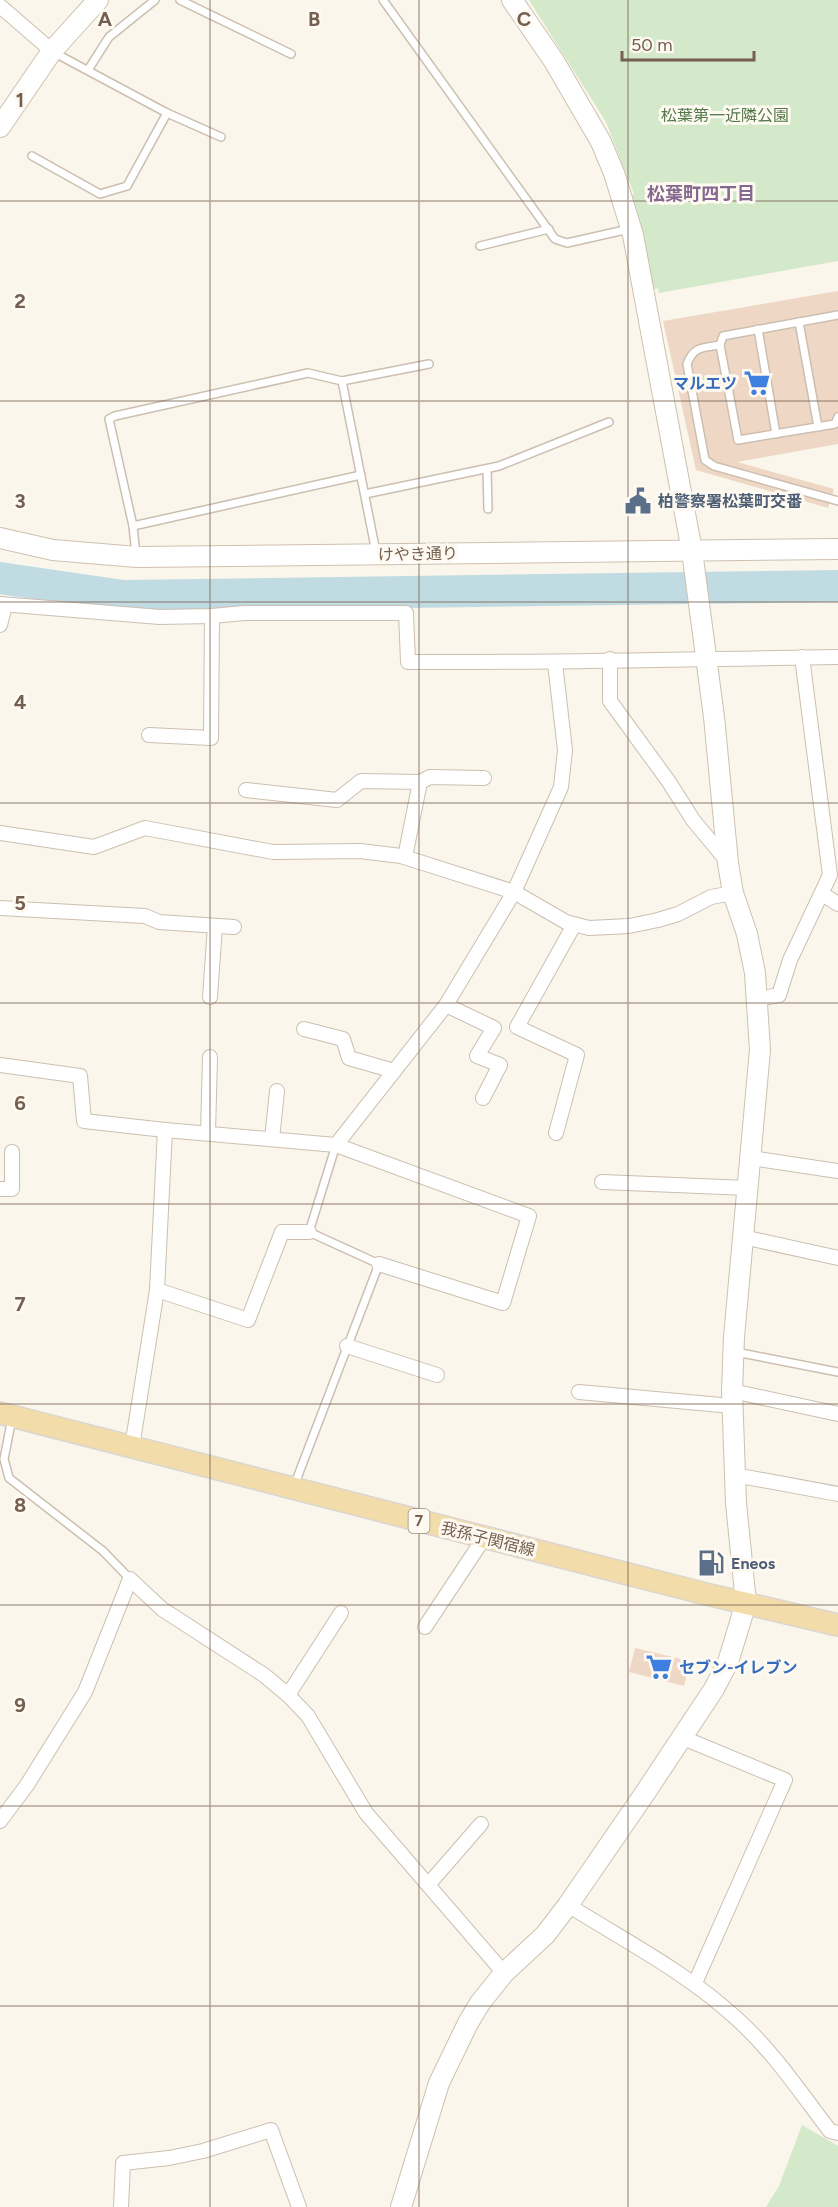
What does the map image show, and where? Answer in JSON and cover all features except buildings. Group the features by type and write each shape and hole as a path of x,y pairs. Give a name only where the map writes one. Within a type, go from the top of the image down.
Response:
{"main road":[{"name":"我孫子関宿線","path":"6,1415 484,1538 838,1625"}],"street":[{"path":"0,128 20,95 52,51 98,0"},
{"path":"401,2207 439,2083 468,2023 480,2003 504,1973 545,1935 568,1905 714,1689 728,1662 746,1604 735,1475 732,1399 743,1237 760,1050 758,999 747,934 733,893 728,863 714,717 692,551 642,275 631,229 614,173 601,142 554,61 512,0"},
{"path":"0,6 52,51"},
{"name":"けやき通り","path":"0,538 53,550 137,557 838,549"},
{"path":"0,625 2,604 160,617 244,613 406,613 408,662 555,663 610,659 838,657"},
{"path":"149,735 211,738 212,616"},
{"path":"758,999 779,994 790,960 830,875 802,657"},
{"path":"610,659 610,701 669,782 693,820 728,863"},
{"path":"336,1145 446,1005 514,892 561,786 565,750 555,663"},
{"path":"246,790 337,800 362,781 420,782 430,777 484,778"},
{"path":"405,857 420,782"},
{"path":"0,833 94,847 146,828 273,852 360,850 405,857 514,892 566,922 589,928 639,924 678,914 711,897 733,893"},
{"path":"822,894 838,904"},
{"path":"0,908 145,916 159,922 234,927"},
{"path":"556,1133 577,1055 517,1027 574,925"},
{"path":"210,997 215,926"},
{"path":"446,1005 494,1028 477,1056 500,1065 483,1098"},
{"path":"304,1029 343,1039 349,1058 394,1071"},
{"path":"208,1133 210,1056"},
{"path":"0,1065 80,1076 84,1121 336,1145 530,1216 503,1303 379,1264"},
{"path":"272,1139 277,1091"},
{"path":"132,1447 156,1290 165,1130"},
{"path":"0,1189 12,1188 12,1152"},
{"path":"751,1158 838,1171"},
{"path":"602,1182 748,1188"},
{"path":"156,1290 248,1320 282,1232 309,1232"},
{"path":"743,1237 838,1258"},
{"path":"347,1346 436,1375"},
{"path":"579,1392 732,1399 838,1414"},
{"path":"735,1475 838,1494"},
{"path":"425,1627 484,1538"},
{"path":"0,1821 27,1785 86,1692 130,1579 162,1609 264,1675 308,1716 366,1813 504,1973"},
{"path":"288,1695 341,1613"},
{"path":"681,1737 785,1780 694,1983"},
{"path":"428,1885 481,1824"},
{"path":"568,1905 694,1983 738,2019 775,2058 830,2131 838,2133"},
{"path":"122,2207 123,2163 169,2158 203,2151 271,2130 299,2207"}],"lane":[{"path":"88,70 109,37 156,0"},
{"path":"180,0 291,54"},
{"path":"383,0 555,238 567,243 631,229"},
{"path":"52,51 167,113 221,137"},
{"path":"32,156 100,194 127,186 167,113"},
{"path":"480,246 549,229"},
{"path":"838,315 723,336 720,345 738,440 835,424 838,417"},
{"path":"799,322 818,427"},
{"path":"758,329 776,434"},
{"path":"720,345 696,349 687,364 705,460 714,466 838,501"},
{"path":"137,557 133,526 109,419 308,373 342,381 429,364"},
{"path":"342,381 377,555"},
{"path":"365,494 499,466 609,422"},
{"path":"487,469 488,509"},
{"path":"133,526 361,476"},
{"path":"293,1489 379,1264 309,1232 336,1145"},
{"path":"734,1351 838,1372"},
{"path":"6,1415 4,1459 9,1478 104,1551 130,1579"}],"green space":[{"name":"松葉第一近隣公園","path":"529,0 838,0 838,261 659,293 658,288 651,290 628,197 634,194 606,122"},
{"path":"802,2125 838,2146 838,2207 766,2207 779,2186"}],"waterway":[{"path":"0,578 123,596 838,586"}],"place":[{"name":"マルエツ","path":"757,383"},
{"name":"柏警察署松葉町交番","path":"638,501"},
{"name":"Eneos","path":"711,1563"},
{"name":"セブン-イレブン","path":"659,1667"}],"district":[{"name":"松葉町四丁目","path":"701,194"}]}
